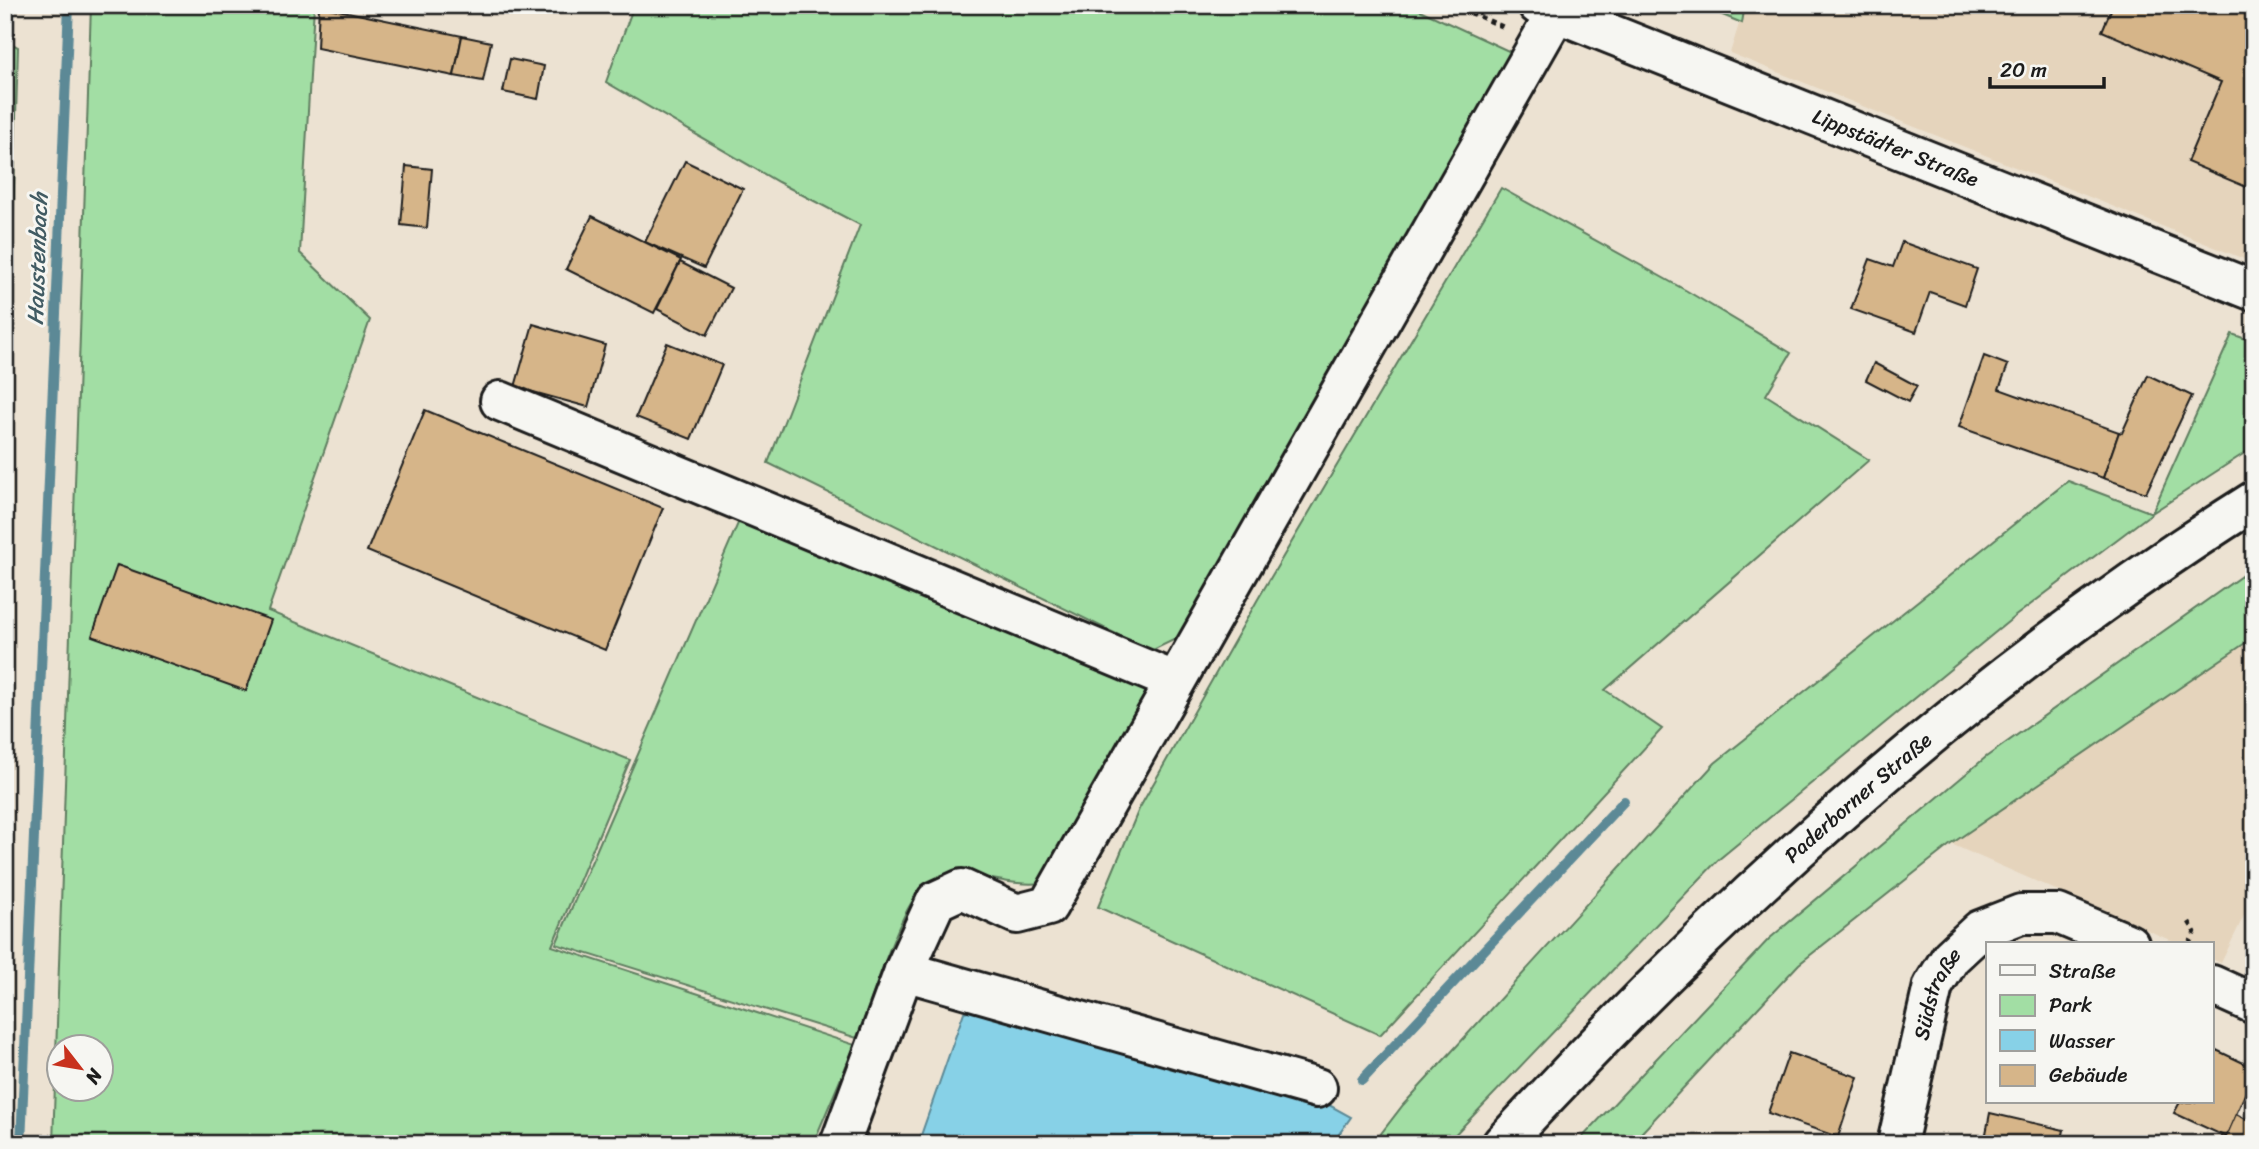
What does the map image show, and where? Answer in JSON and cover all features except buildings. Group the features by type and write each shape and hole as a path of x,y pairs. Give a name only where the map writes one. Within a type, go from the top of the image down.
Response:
{"main road":[{"name":"Lippstädter Straße","path":"1547,9 2254,291"},
{"path":"840,1144 904,971 936,901 962,889 1017,914 1048,906 1174,681 1542,43 1547,9"},
{"path":"499,401 1174,681"},
{"name":"Paderborner Straße","path":"1502,1144 1647,993 1842,810 2034,653 2254,501"},
{"name":"Südstraße","path":"1897,1144 1933,986 1951,957 1980,930 2021,914 2058,914 2124,942"},
{"path":"904,971 1317,1088"},
{"path":"2214,986 2254,1004"}],"path":[{"path":"2189,922 2195,932 2190,942"}],"shaded area":[{"path":"1745,5 2254,5 2254,263 1730,53"},
{"path":"2254,637 2254,895 2221,963 2214,960 2214,942 2174,942 1951,844"}],"green space":[{"path":"91,5 314,5 300,253 370,320 268,611 630,760 552,946 855,1045 813,1144 53,1144 54,1104 116,1104 116,1034 57,1034"},
{"path":"634,5 1409,5 1513,53 1186,634 1151,651 768,463 860,225 778,182 606,82"},
{"path":"1698,5 1745,5 1742,23"},
{"path":"5,40 18,47 9,360 5,359"},
{"path":"1501,188 1687,291 1791,353 1766,395 1869,460 1605,690 1662,729 1380,1035 1098,907 1139,809 1258,599"},
{"path":"2232,334 2254,342 2254,447 2152,513"},
{"path":"2068,481 2152,513 2014,617 1718,860 1446,1144 1373,1144 1403,1105 1715,763"},
{"path":"742,514 1146,683 1148,706 1043,883 948,875 927,885 911,903 902,920 857,1038 556,944"},
{"path":"2254,567 2254,637 1951,844 1799,964 1631,1144 1576,1144 1769,939 1986,757"}],"water":[{"path":"990,1005 1320,1100 1351,1117 1332,1144 918,1144 964,1012"}],"waterway":[{"name":"Haustenbach","path":"21,1144 69,5"},
{"path":"1362,1080 1624,801"}]}
